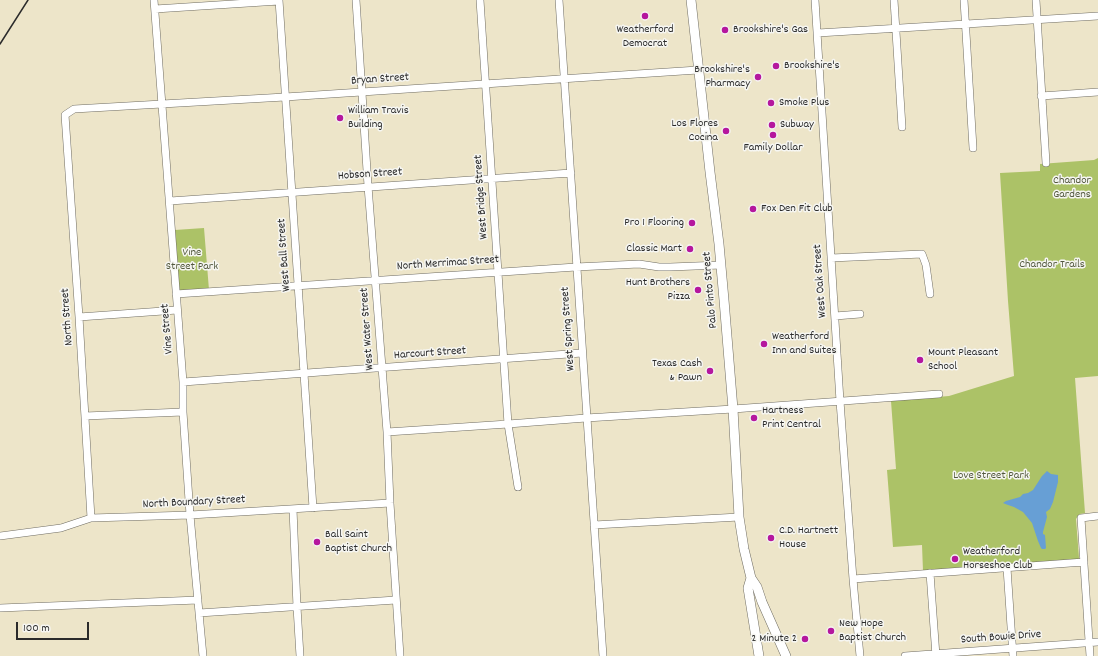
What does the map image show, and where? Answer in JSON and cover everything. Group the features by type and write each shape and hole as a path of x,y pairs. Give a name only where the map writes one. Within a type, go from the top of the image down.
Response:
{"main road":[{"name":"Palo Pinto Street","path":"691,0 721,265 733,409 739,517 744,549 751,578 748,588 773,627 786,656"},
{"name":"Palo Pinto Street","path":"757,603 759,656"}],"street":[{"name":"Vine Street","path":"154,0 183,382 183,412 190,515 203,656"},
{"name":"West Water Street","path":"356,0 368,186 387,432 400,656"},
{"name":"West Bridge Street","path":"480,0 508,424 518,487"},
{"name":"West Spring Street","path":"559,0 603,656"},
{"name":"West Oak Street","path":"815,0 852,579 860,656"},
{"path":"894,0 902,127"},
{"path":"964,0 973,148"},
{"path":"1036,0 1046,163"},
{"path":"155,9 279,1"},
{"name":"West Ball Street","path":"279,1 313,508"},
{"path":"818,33 1098,16"},
{"name":"Bryan Street","path":"65,115 74,108 285,97 698,70"},
{"path":"1041,96 1098,92"},
{"name":"North Street","path":"65,115 91,518"},
{"name":"Hobson Street","path":"170,201 571,173"},
{"path":"831,258 922,254 926,265 930,294"},
{"name":"North Merrimac Street","path":"176,294 576,267 639,264 670,267 721,265"},
{"path":"79,317 177,310"},
{"path":"834,316 860,314"},
{"name":"Harcourt Street","path":"183,382 582,353"},
{"path":"387,432 938,394"},
{"path":"85,416 183,412"},
{"name":"North Boundary Street","path":"0,536 61,528 91,518 190,515 390,503"},
{"path":"293,509 300,656"},
{"path":"1090,656 1081,518 1098,516"},
{"path":"594,525 739,517"},
{"path":"852,579 1084,562"},
{"path":"1007,568 1013,652"},
{"path":"930,573 936,655"},
{"path":"0,608 198,600"},
{"path":"200,613 396,600"},
{"name":"South Bowie Drive","path":"905,656 1013,652 1098,642"}],"green space":[{"name":"Love Street Park","path":"1098,158 1098,376 1075,378 1085,513 1080,514 1076,519 1079,558 1078,560 923,571 922,545 893,547 887,470 896,469 891,401 949,396 1014,376 1000,173 1040,171 1040,164 1094,160"},
{"name":"Vine Street Park","path":"204,228 209,290 181,291 179,289 175,230"}],"water":[{"path":"1047,471 1051,474 1058,475 1058,482 1053,502 1050,509 1046,512 1047,517 1043,534 1045,535 1046,548 1042,549 1032,523 1023,512 1003,503 1020,497 1023,494 1033,490"}],"railway":[{"path":"0,44 28,0"}],"place":[{"name":"Weatherford Democrat","path":"645,16"},
{"name":"Brookshire's Gas","path":"725,30"},
{"name":"Brookshire's","path":"776,66"},
{"name":"Brookshire's Pharmacy","path":"758,77"},
{"name":"Smoke Plus","path":"771,103"},
{"name":"William Travis Building","path":"340,118"},
{"name":"Subway","path":"772,125"},
{"name":"Los Flores Cocina","path":"726,131"},
{"name":"Family Dollar","path":"773,135"},
{"name":"Fox Den Fit Club","path":"753,209"},
{"name":"Pro 1 Flooring","path":"692,223"},
{"name":"Classic Mart","path":"690,249"},
{"name":"Hunt Brothers Pizza","path":"698,290"},
{"name":"Weatherford Inn and Suites","path":"764,344"},
{"name":"Mount Pleasant School","path":"920,360"},
{"name":"Texas Cash & Pawn","path":"710,371"},
{"name":"Hartness Print Central","path":"754,418"},
{"name":"C.D. Hartnett House","path":"771,538"},
{"name":"Ball Saint Baptist Church","path":"317,542"},
{"name":"Weatherford Horseshoe Club","path":"955,559"},
{"name":"New Hope Baptist Church","path":"831,631"},
{"name":"2 Minute 2","path":"805,639"}],"park label":[{"name":"Chandor Gardens","path":"1072,188"},
{"name":"Chandor Trails","path":"1052,265"}]}
